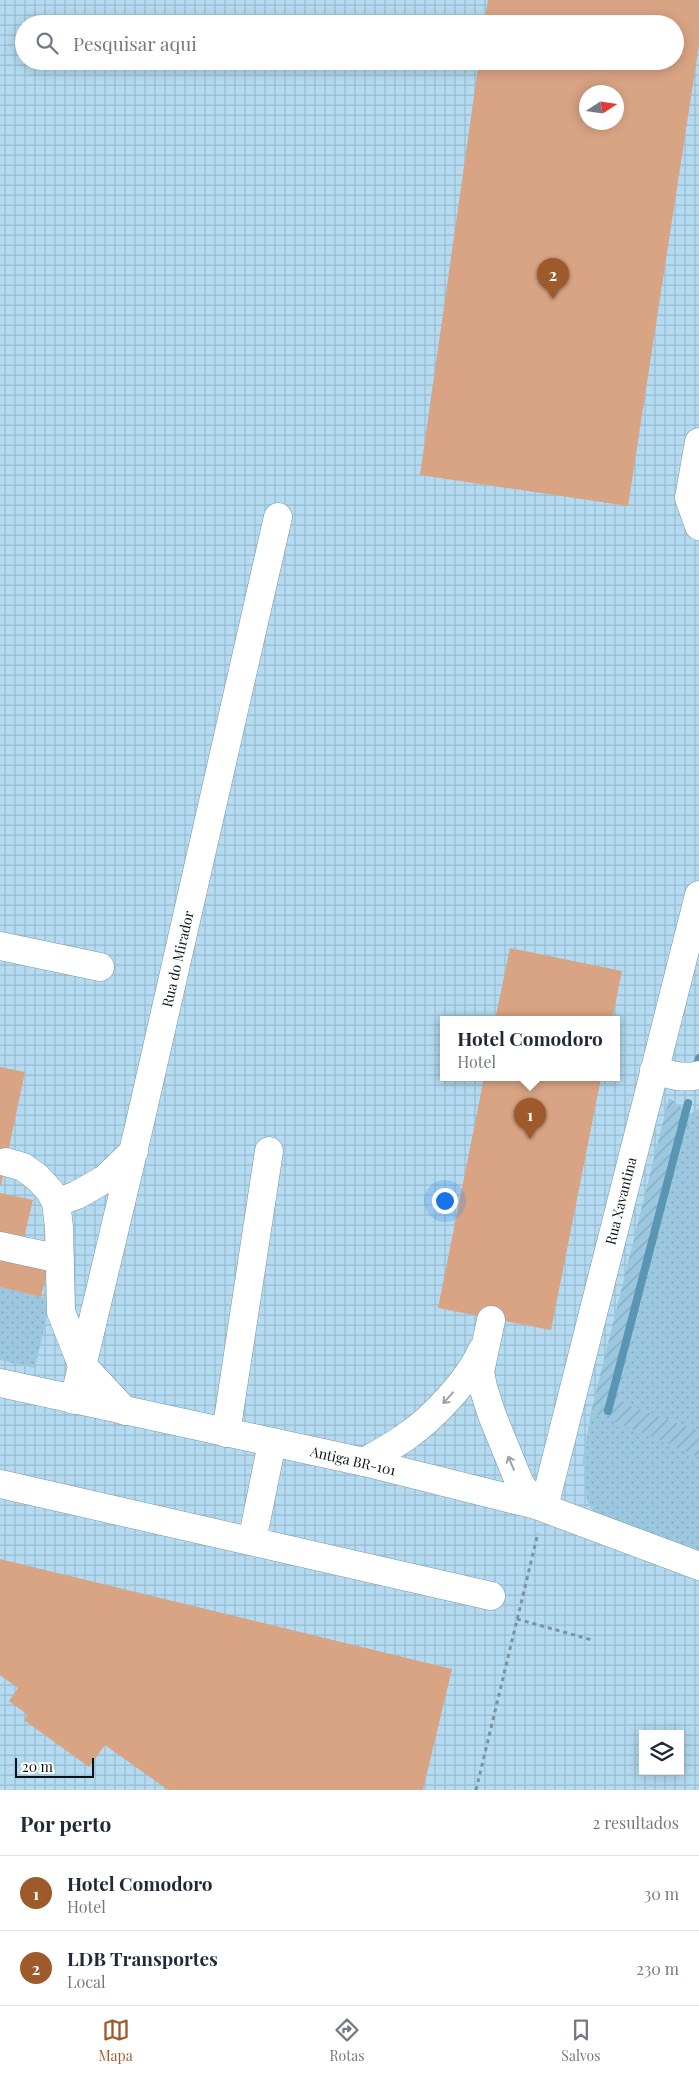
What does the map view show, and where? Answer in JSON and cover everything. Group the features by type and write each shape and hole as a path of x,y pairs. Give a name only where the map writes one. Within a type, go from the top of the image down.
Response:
{"main road":[{"path":"699,442 689,498 699,526"},
{"name":"Rua do Mirador","path":"74,1400 134,1151 278,517"},
{"name":"Rua Xavantina","path":"540,1506 676,1074 699,895"},
{"path":"0,946 100,967"},
{"path":"56,1203 77,1195 105,1179 134,1151"},
{"path":"226,1433 269,1152"},
{"path":"6,1162 23,1167 37,1177 50,1191 56,1203 59,1226 61,1312 82,1365 126,1411"},
{"path":"0,1246 60,1259"},
{"path":"364,1462 408,1436 445,1402 472,1370 488,1332 480,1372 483,1387 492,1415 520,1484 540,1506"},
{"name":"Antiga BR-101","path":"0,1383 364,1462 540,1506 699,1566"},
{"path":"252,1541 272,1443"},
{"path":"0,1484 491,1596"}],"path":[{"path":"476,1790 517,1619 540,1506"},
{"path":"517,1619 592,1640"}],"shaded area":[{"path":"0,0 699,0 699,1790 0,1790"},
{"path":"669,1098 691,1114 656,1241 618,1398 622,1403 699,1431 699,1457 591,1412"},
{"path":"699,1108 699,1431 622,1403 618,1398 656,1241 691,1114"},
{"path":"0,1287 51,1299 35,1368 0,1360"},
{"path":"591,1412 699,1457 699,1566 602,1529 587,1500 583,1460"}],"building":[{"path":"488,0 699,0 699,45 628,506 420,475 478,70 684,70 684,15 486,15"},
{"path":"510,948 622,971 613,1016 496,1016"},
{"path":"0,1067 25,1072 1,1185 0,1185"},
{"path":"483,1081 600,1081 551,1330 438,1308"},
{"path":"0,1193 33,1200 24,1237 0,1232"},
{"path":"0,1256 48,1267 41,1297 0,1287"},
{"path":"0,1559 452,1669 423,1790 168,1790 105,1745 89,1767 24,1720 28,1715 9,1701 18,1688 0,1675"}],"waterway":[{"path":"608,1411 688,1103"}],"place":[{"name":"LDB Transportes","path":"553,299"},
{"name":"Hotel Comodoro","path":"530,1139"}]}
